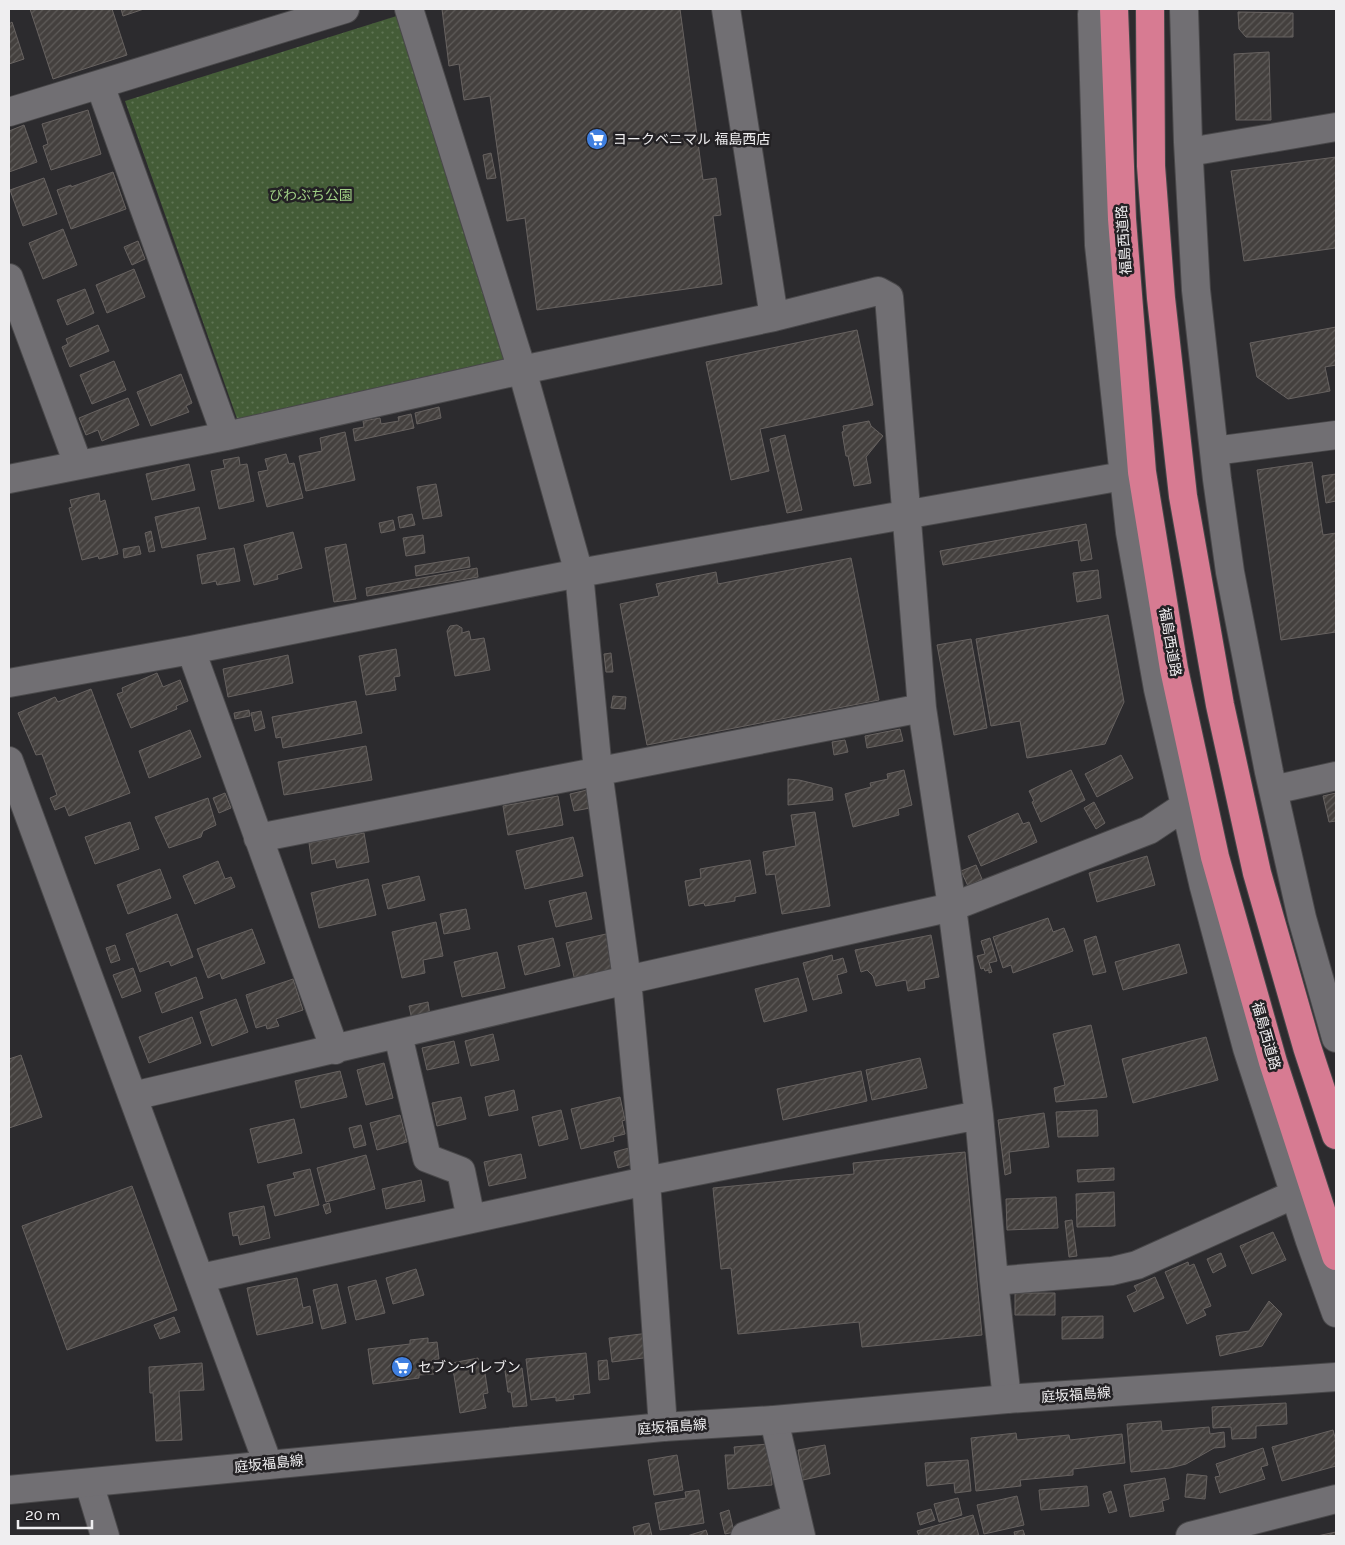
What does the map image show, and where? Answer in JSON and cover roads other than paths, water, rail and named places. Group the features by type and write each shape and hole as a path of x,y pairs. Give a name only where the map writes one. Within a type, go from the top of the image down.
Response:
{"highway":[{"name":"福島西道路","path":"1114,9 1122,219 1142,472 1174,669 1213,848 1273,1062 1336,1256"},
{"path":"1150,9 1151,166 1161,298 1183,496 1220,705 1257,873 1307,1047 1336,1135"}],"street":[{"path":"9,112 345,9"},
{"path":"409,9 522,370 579,573 598,771 627,980 646,1181 663,1427"},
{"path":"726,9 774,317"},
{"path":"1095,9 1092,14 1099,246 1130,532 1157,679 1204,887 1247,1048 1336,1313"},
{"path":"1184,9 1188,152 1196,290 1230,572 1302,918 1336,1038"},
{"path":"100,85 226,436"},
{"path":"1188,152 1336,127"},
{"path":"9,278 78,464"},
{"path":"9,479 226,436 522,370 774,317 878,291 889,297 922,708 952,907 979,1114 1007,1399"},
{"path":"1214,451 1336,436"},
{"path":"9,683 191,650 579,573 1123,476"},
{"path":"191,650 335,1050"},
{"path":"258,838 922,708"},
{"path":"9,761 268,1464"},
{"path":"1274,790 1336,776"},
{"path":"133,1096 627,980 952,907 1149,830 1186,806"},
{"path":"398,1035 427,1158 462,1170 471,1219"},
{"path":"201,1278 646,1181 979,1114"},
{"path":"994,1281 1112,1271 1136,1265 1295,1194"},
{"name":"庭坂福島線","path":"9,1490 663,1427 774,1420 1007,1399 1336,1376"},
{"path":"745,1536 798,1527 774,1420"},
{"path":"89,1483 106,1536"},
{"path":"1190,1536 1336,1499"}],"place":[{"name":"ヨークベニマル 福島西店","path":"597,139"},
{"name":"セブン-イレブン","path":"402,1367"}],"park label":[{"name":"びわぶち公園","path":"311,195"}]}
